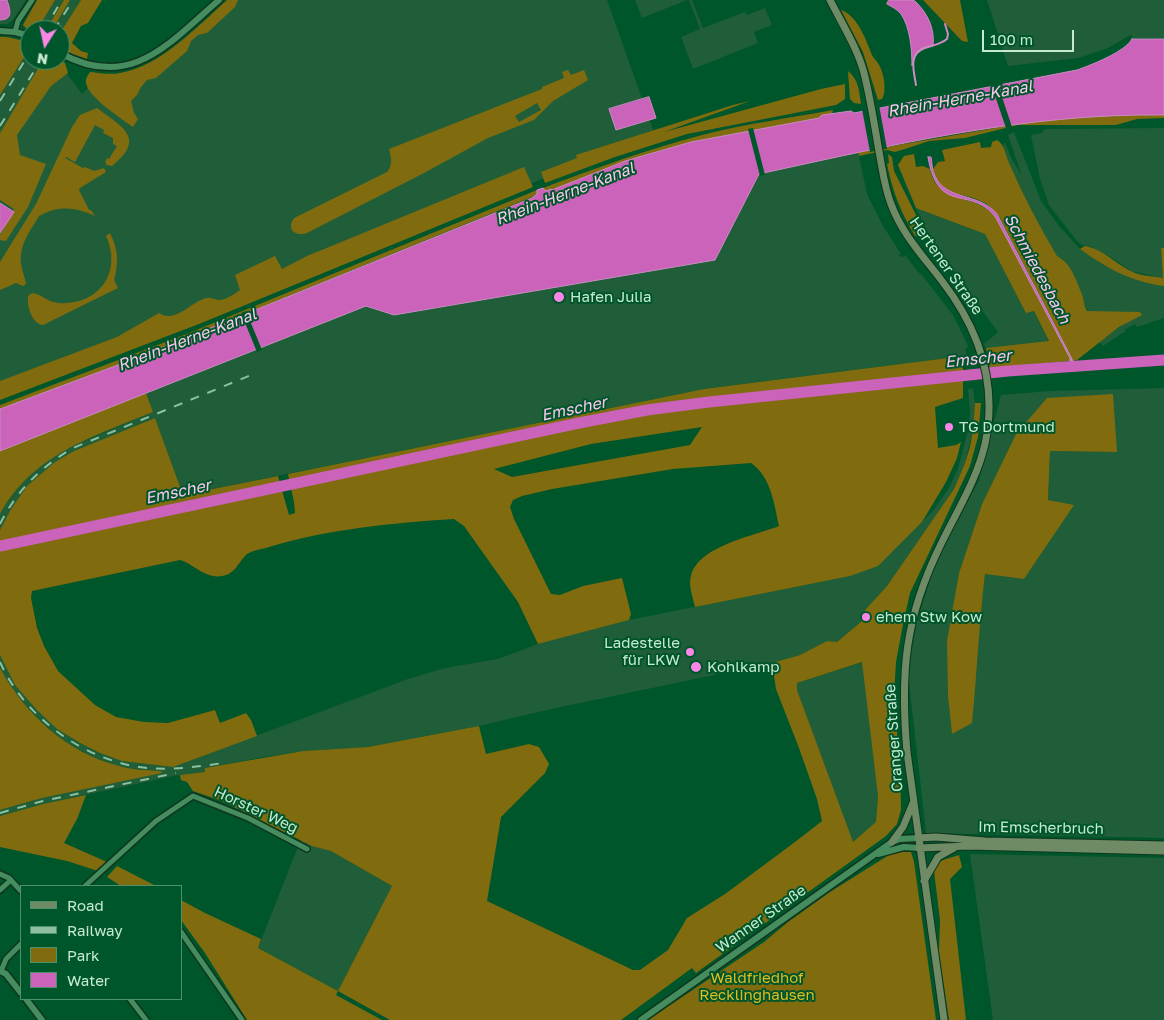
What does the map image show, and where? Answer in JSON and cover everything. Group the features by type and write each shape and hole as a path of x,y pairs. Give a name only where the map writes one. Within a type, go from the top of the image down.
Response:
{"main road":[{"name":"Hertener Straße","path":"830,0 848,33 859,59 870,101 885,187 901,227 963,310 980,348"},
{"name":"Cranger Straße","path":"944,1020 913,802 903,711 904,671 907,645 915,611 928,572 972,481 981,456 988,416 988,387 980,348"},
{"path":"892,842 903,827 913,802"},
{"name":"Im Emscherbruch","path":"918,838 958,843 1164,845"},
{"path":"924,881 938,857 958,843"},
{"name":"Im Emscherbruch","path":"919,848 958,843"},
{"name":"Im Emscherbruch","path":"968,843 1164,851"}],"street":[{"path":"15,32 18,21 32,0"},
{"path":"70,58 80,63 114,68 145,59 162,49 219,0"},
{"path":"0,30 20,33"},
{"name":"Horster Weg","path":"86,885 156,821 193,796 248,818 307,849"},
{"name":"Wanner Straße","path":"641,1020 892,842 900,839 918,838"},
{"name":"Wanner Straße","path":"872,856 904,847 919,848"},
{"path":"0,874 11,880 20,890"},
{"path":"0,890 11,880"},
{"path":"182,933 242,1020"},
{"path":"20,945 6,959 1,971 6,974 20,992"},
{"path":"27,1000 42,1020"},
{"path":"131,1000 146,1020"}],"shaded area":[{"path":"0,0 26,0 13,20 7,24 0,24"},
{"path":"55,0 64,0 52,20 43,20"},
{"path":"70,0 81,0 68,20 58,20"},
{"path":"229,0 607,0 655,135 353,253 0,386 0,157 56,74 65,71 82,94 91,85 145,71"},
{"path":"635,0 687,0 642,18"},
{"path":"689,0 692,0 703,28 745,12 747,15 765,8 772,25 754,32 758,43 693,69 681,37 700,29"},
{"path":"987,0 1164,0 1164,38 1132,38 1132,34 1108,48 1079,58 1008,66"},
{"path":"20,64 20,70 37,70 0,133 0,95"},
{"path":"1164,128 1164,248 1161,248 1163,278 1131,271 1111,257 1077,241 1049,205 1040,179 1031,135 1042,133 1045,129"},
{"path":"1014,132 1041,201 1059,226 1080,249 1103,265 1143,282 1164,286 1164,318 1137,327 1135,324 1103,346 1099,342 1140,312 1088,312 1069,267 1063,259 1057,256 1037,222 1008,162 1003,145 1005,142 1011,158 1022,176 1008,135"},
{"path":"858,152 867,194 883,226 901,254 898,255 906,256 953,315 968,346 965,350 967,362 959,363 958,356 955,355 948,358 704,389 183,495 155,418 74,451 55,462 27,486 11,509 0,530 0,514 5,505 38,467 72,446 153,412 146,393 366,306 394,315 714,260 759,174"},
{"path":"916,208 985,234 1026,312 1034,311 1049,342 986,348 984,344 998,332 933,244"},
{"path":"973,388 975,403 973,430 965,463 954,489 887,586 865,610 862,621 837,642 827,641 800,655 772,663 479,726 368,747 303,751 263,757 206,768 205,772 173,776 43,804 0,816 0,810 42,798 162,772 120,767 77,749 53,733 33,714 11,688 0,668 0,655 15,685 57,729 79,743 122,761 173,767 408,679 445,668 498,659 538,644 629,620 849,576 892,552 933,511 950,486 958,469 968,430 970,413 968,389"},
{"path":"1164,388 1164,838 926,833 908,673 917,621 935,565 979,480 1001,395 1050,391","holes":["1016,434 1117,452 1050,451 1048,500 1073,506 1024,579 985,574 980,618 952,734 948,697 959,573 982,504"]},
{"path":"863,662 878,796 876,823 852,843 797,690 797,683"},
{"path":"301,839 331,851 392,886 338,991 258,948"},
{"path":"970,854 1164,858 1164,1020 993,1020"}],"green space":[{"path":"37,0 55,0 43,20 26,20"},
{"path":"64,0 70,0 58,20 52,20"},
{"path":"81,0 102,0 88,23 81,26 72,43 81,51 88,53 87,59 70,53 70,20 68,20"},
{"path":"227,0 238,0 235,7 207,33 198,35 191,41 187,51 156,78 147,80 141,87 131,101 134,113 138,119 133,127 106,107 88,89 86,80 90,72 120,73 150,62 178,44"},
{"path":"923,0 960,0 968,42 962,41"},
{"path":"841,10 852,17 857,23 872,55 881,68 885,87 882,99 878,100 863,52"},
{"path":"0,37 20,40 20,64 0,95"},
{"path":"37,70 67,70 68,73 51,86 17,135 20,155 46,164 28,207 6,241 0,240 0,235 14,209 0,200 0,133"},
{"path":"568,70 571,75 584,70 588,80 553,101 534,120 488,138 307,233 299,234 291,229 294,218 387,172 391,164 389,149 542,89 542,87 564,78 562,72","holes":["537,103 541,110 519,122 515,116"]},
{"path":"848,71 856,82 861,104 854,103 850,99"},
{"path":"845,84 845,99 836,105 687,134 615,157 545,183 541,172 577,158 576,155 733,105 750,101 664,132"},
{"path":"97,108 122,127 129,140 128,148 122,156 112,166 107,165 105,162 107,158 109,159 117,146 113,144 113,138 103,133 104,130 95,125 75,162 65,158 83,168 94,171 104,168 106,172 79,190 89,210 95,216 73,209 59,209 38,217 25,240 22,251 21,264 26,284 23,286 16,283 0,290 0,262 36,204 72,127 80,115"},
{"path":"833,110 832,114 822,115 819,118 691,142 625,161 551,191 546,191 543,188 622,159 702,135 751,124"},
{"path":"1138,114 1164,115 1164,118 1137,119 1116,125 1018,125 965,138 929,141 895,152 887,150 859,156 858,152 1041,120"},
{"path":"997,140 1003,147 1020,187 1050,245 1057,256 1066,262 1072,271 1087,311 1140,312 1142,315 1119,327 1077,360 1073,361 1000,218 986,203 946,189 940,185 936,178 933,169 938,162 945,161 942,150 980,142 981,148 991,147 992,142"},
{"path":"888,154 892,157 894,171 924,231 922,237 915,236 905,219 887,164 889,163"},
{"path":"914,154 916,167 923,166 930,169 934,181 941,189 949,194 978,204 996,218 1070,361 990,368 986,348 1049,341 1034,311 1026,313 985,234 916,208 898,165 904,156"},
{"path":"524,167 533,187 199,324 0,400 0,381 117,337 159,313 171,316 207,298 222,300 227,298 240,290 235,275 275,256 282,269 307,256"},
{"path":"537,190 538,194 532,197 134,359 0,409 0,405 189,333"},
{"path":"110,233 116,250 117,267 114,280 118,288 43,325 36,322 28,305 28,296 32,293 58,303 72,302 85,299 95,293 103,284 109,274 111,263 106,236"},
{"path":"1085,246 1098,250 1135,273 1163,278 1161,248 1164,248 1164,286 1130,278 1110,268 1080,249"},
{"path":"955,355 958,356 959,363 963,365 963,398 935,407 938,448 956,445 961,442 957,458 946,482 922,522 878,566 850,576 695,607 690,580 696,566 704,557 742,538 779,526 771,491 758,469 751,463 673,469 552,489 513,500 510,507 514,519 551,594 560,595 583,586 622,578 631,614 629,620 538,644 518,602 464,526 454,519 338,531 292,541 247,554 231,573 222,576 210,575 180,560 32,591 31,598 37,628 44,646 58,671 95,705 116,717 144,722 168,723 215,710 220,723 246,713 251,720 257,736 173,767 122,761 100,753 57,729 15,685 0,655 0,530 11,509 27,486 55,462 74,451 155,418 183,495 278,476 289,515 295,513 288,474 704,389 948,358","holes":["702,427 690,445 512,477 494,469 591,444"]},
{"path":"146,393 153,412 67,449 30,476 14,493 0,514 0,451"},
{"path":"1113,394 1117,452 1050,451 1048,500 1074,505 1024,579 985,574 972,723 952,734 948,697 947,641 959,573 982,504 1016,434 1047,398"},
{"path":"975,403 981,403 978,437 970,466 910,593 903,624 896,662 894,696 900,768 901,810 897,824 886,836 696,973 692,968 621,1020 390,1020 338,991 392,886 331,851 312,846 222,801 193,791 187,782 181,780 180,775 205,772 205,768 303,751 368,747 479,726 486,754 529,744 539,747 549,764 545,773 501,817 487,901 633,970 640,970 668,950 687,918 725,894 822,821 817,799 776,689 772,663 800,655 827,641 837,642 862,621 865,610 887,586 954,489 970,447","holes":["862,662 878,796 876,822 853,842 797,690 797,683"]},
{"path":"0,668 10,685 35,716 65,741 100,760 124,767 161,771 162,773 42,798 0,810"},
{"path":"86,795 77,819 64,843 107,862 98,871 67,861 0,847 0,816"},
{"name":"Waldfriedhof Recklinghausen","path":"911,852 914,862 936,1020 648,1020 764,942 830,892 889,855"},
{"path":"959,855 962,867 950,879 966,1020 949,1020 939,952 940,920 934,871 938,863"},
{"path":"117,866 154,885 119,885 107,877"},
{"path":"182,901 261,939 258,948 338,991 336,995 382,1020 247,1020 205,953 182,921"}],"water":[{"path":"0,0 7,0 9,7 9,16 4,20 0,20"},
{"path":"889,0 913,0 930,22 933,46 919,52 914,58 912,66 907,25 899,12 887,4"},
{"name":"Rhein-Herne-Kanal","path":"1132,39 1164,39 1164,115 1062,119 1011,125 909,142 759,174 715,260 394,315 366,306 0,451 0,409 134,359 532,198 537,194 537,190 543,188 546,191 552,190 625,161 691,142 819,118 822,115 851,111 854,113 1077,70 1115,53"},
{"path":"649,97 656,118 616,130 609,109"},
{"path":"928,157 931,157 934,174 940,184 955,193 981,202 997,214 1073,361 1070,361 996,218 986,208 947,194 939,187 933,175"},
{"path":"0,203 14,212 0,233"}],"pier":[{"path":"997,82 1012,127 1006,128 991,84"},
{"path":"879,105 887,149 870,152 862,109"},
{"path":"753,128 765,175 760,176 748,129"},
{"path":"246,311 262,350 257,352 241,313"}],"waterway":[{"name":"Schmiedesbach","path":"916,85 913,69 916,54 924,48 939,44 947,39 948,34 945,24"},
{"name":"Schmiedesbach","path":"1071,360 1072,366"},
{"name":"Emscher","path":"0,546 647,410 1008,371 1164,360"}],"railway":[{"path":"50,20 62,0"},
{"path":"60,20 73,0"},
{"path":"0,101 20,68"},
{"path":"0,126 35,70"},
{"path":"0,524 22,490 40,471 61,455 73,448 256,373"},
{"path":"0,662 10,682 39,717 76,744 96,754 117,762 160,769 223,763"},
{"path":"0,813 43,801 176,773"}],"place":[{"name":"Hafen Julia","path":"559,297"},
{"name":"TG Dortmund","path":"949,427"},
{"name":"ehem Stw Kow","path":"866,617"},
{"name":"Ladestelle für LKW","path":"690,652"},
{"name":"Kohlkamp","path":"696,667"}]}
